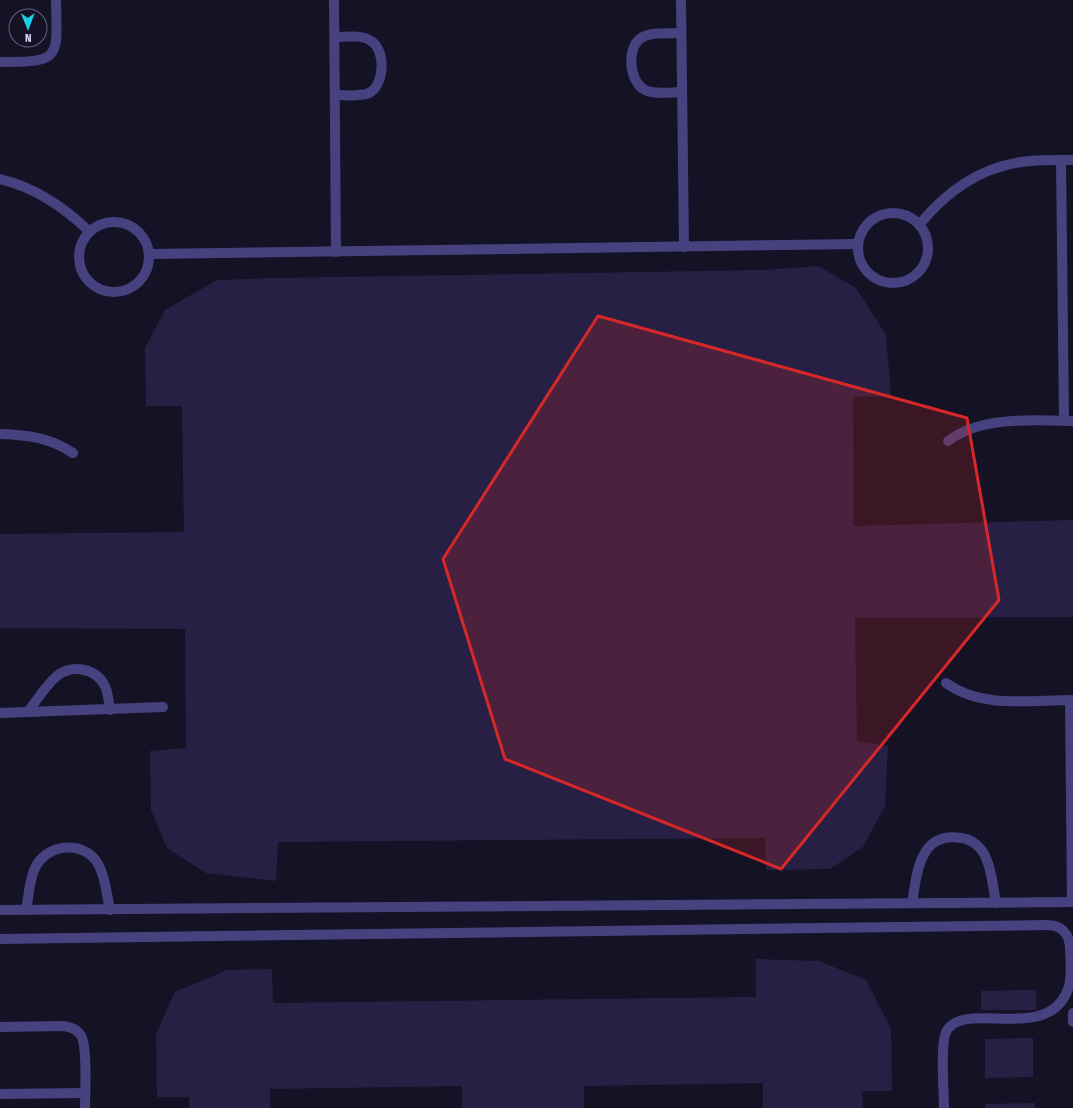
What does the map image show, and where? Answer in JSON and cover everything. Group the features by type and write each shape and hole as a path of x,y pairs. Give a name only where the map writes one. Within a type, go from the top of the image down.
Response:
{"street":[{"path":"0,62 39,61 51,55 57,42 56,0"},
{"path":"334,0 336,252"},
{"path":"681,0 684,247"},
{"path":"681,33 652,35 642,38 635,44 632,54 633,72 636,81 643,90 651,92 682,92"},
{"path":"335,37 361,37 371,40 377,46 381,56 381,75 379,83 371,92 364,95 335,95"},
{"path":"948,441 967,429 988,423 1069,421 1068,301 1062,240 1061,160"},
{"path":"919,225 946,195 982,174 1000,167 1020,162 1073,160"},
{"path":"0,179 32,190 53,201 72,215 89,231"},
{"path":"882,215 902,215 919,225 925,233 928,252 920,270 913,277 904,281 884,282 875,278 862,264 858,254 858,244 866,226 882,215"},
{"path":"106,222 126,224 135,228 142,235 149,254 148,265 144,275 137,283 128,289 118,292 96,288 84,276 78,261 82,240 89,231 106,222"},
{"path":"1062,240 1073,240"},
{"path":"149,254 858,244"},
{"path":"0,434 36,436 62,445 73,452"},
{"path":"28,712 52,680 59,674 75,668 84,669 99,677 108,692 110,710"},
{"path":"0,910 1073,902 1072,700 982,700 957,691 946,683"},
{"path":"0,713 163,708"},
{"path":"912,903 922,857 927,848 934,842 943,838 953,837 963,838 973,842 983,854 989,868 996,902"},
{"path":"26,910 36,867 41,859 58,848 67,847 87,852 95,859 100,868 110,910"},
{"path":"0,939 1047,924 1063,930 1067,935 1070,947 1071,972 1068,989 1059,1004 1052,1010 1031,1018 960,1020 949,1028 944,1040 944,1108"},
{"path":"1073,1013 1073,1022"},
{"path":"0,1027 64,1026 76,1030 80,1034 84,1045 85,1108"},
{"path":"0,1094 85,1093"}],"highlighted area":[{"path":"598,316 967,418 999,600 781,869 505,759 443,559"}],"building":[{"path":"818,266 856,288 886,335 891,396 853,397 854,526 1073,520 1073,617 855,618 857,741 888,746 885,806 863,847 830,869 766,870 765,838 278,842 276,881 206,873 167,848 151,810 150,751 186,748 185,629 0,628 0,534 184,532 182,406 146,406 145,348 165,310 217,280 764,270"},
{"path":"756,959 819,961 866,980 891,1029 892,1091 862,1091 863,1108 763,1108 763,1083 584,1086 584,1108 462,1108 462,1086 270,1089 270,1108 189,1108 189,1097 157,1097 156,1034 175,992 227,970 272,969 273,1003 756,997"},
{"path":"1036,990 1036,1010 981,1010 981,991"},
{"path":"1033,1038 1033,1077 985,1078 985,1039"},
{"path":"1035,1103 1035,1108 985,1108 985,1104"}]}
